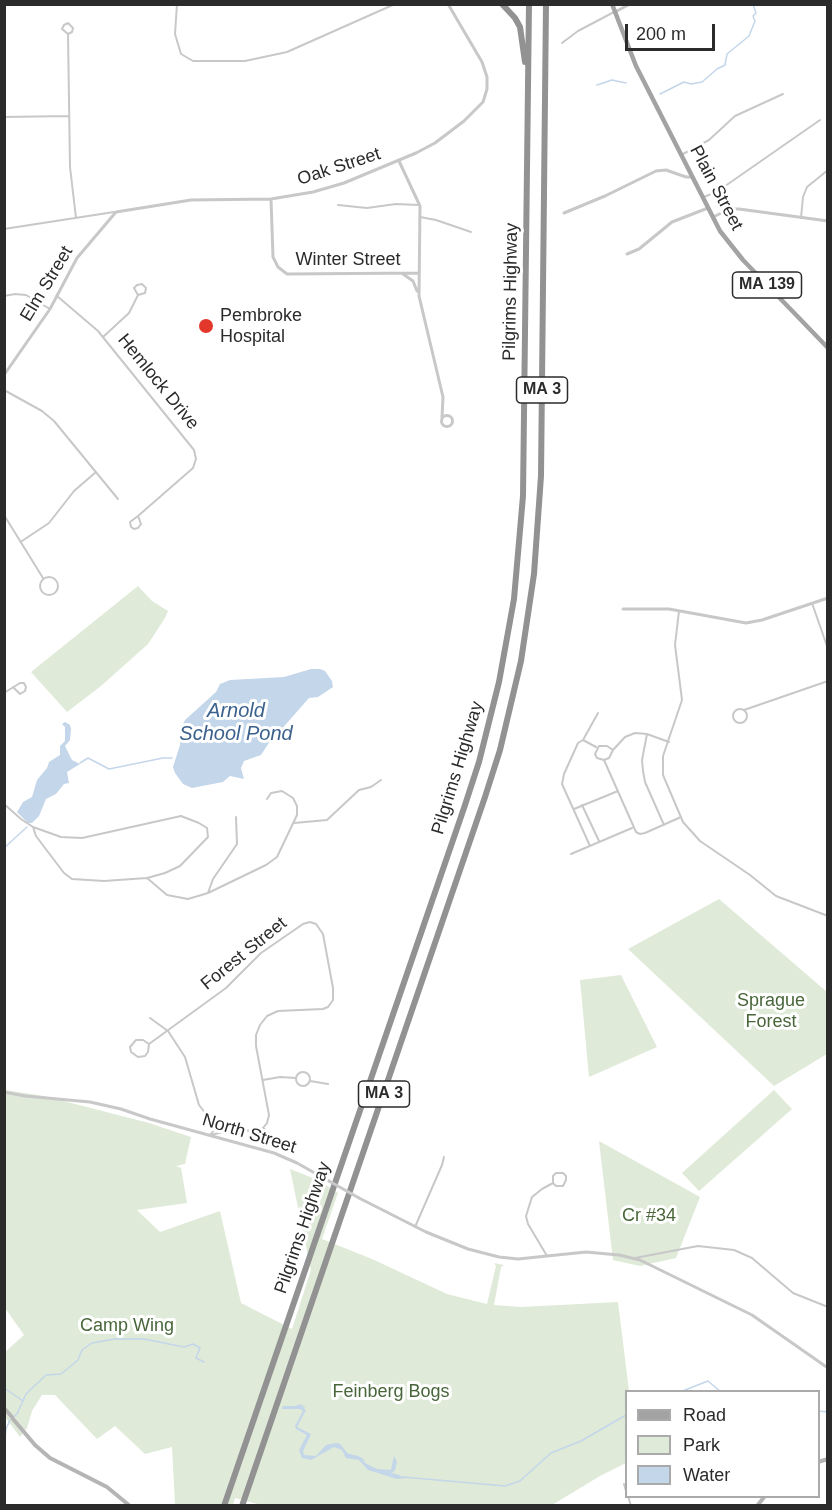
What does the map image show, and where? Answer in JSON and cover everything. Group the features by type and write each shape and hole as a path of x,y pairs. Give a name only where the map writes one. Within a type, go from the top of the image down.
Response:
{"highway":[{"path":"502,4 517,21 521,30 528,91"},
{"name":"Pilgrims Highway","path":"224,1506 464,808 499,682 514,599 522,519 529,4"},
{"name":"Pilgrims Highway","path":"242,1506 485,797 500,750 521,661 534,574 541,476 546,4"}],"main road":[{"name":"MA 139","path":"612,4 615,12"},
{"name":"Plain Street","path":"615,12 636,65 724,236 738,254 828,348"},
{"path":"4,1408 35,1445 50,1458 75,1473 107,1487 130,1506"}],"street":[{"path":"177,4 175,34 181,54 193,61 236,62 287,52 395,4"},
{"name":"Oak Street","path":"4,229 191,200 271,199 319,191 399,161 426,148 443,138 475,112 486,95 488,81 485,68 448,4"},
{"path":"562,43 578,31 630,4"},
{"path":"68,34 71,175 76,218"},
{"path":"683,154 708,140 735,116 783,94"},
{"path":"4,117 69,116"},
{"path":"704,197 739,177 820,120"},
{"path":"399,161 420,205 419,296"},
{"path":"564,213 656,171 666,170 686,177 694,177"},
{"path":"801,218 805,190 811,182 828,170"},
{"name":"Winter Street","path":"271,199 273,257 278,267 287,274 419,273"},
{"path":"338,205 367,208 396,204 420,205"},
{"path":"627,254 639,249 672,222 708,207"},
{"path":"713,217 734,209 828,221"},
{"name":"Elm Street","path":"4,375 50,309 77,258 116,212"},
{"path":"420,217 471,232"},
{"path":"402,273 413,281 419,296 444,405 453,420 448,426 442,423 444,405"},
{"path":"4,296 26,295 50,309"},
{"path":"103,337 129,313 138,295"},
{"name":"Hemlock Drive","path":"57,296 103,337 190,443 195,454 195,462 191,471 130,522 132,528 136,529 141,526 138,516"},
{"path":"4,390 51,418 118,499"},
{"path":"442,418 449,416"},
{"path":"22,541 49,523 74,491 96,472"},
{"path":"4,515 44,578"},
{"path":"44,578 55,580 56,591 49,595 42,591 40,583 44,578"},
{"path":"623,609 679,611 746,623 828,598"},
{"path":"812,603 828,649"},
{"path":"679,611 675,645 682,700 663,756 663,776 681,817 691,833 700,841 750,875 776,897 828,916"},
{"path":"744,710 746,719 741,723 737,722 734,718 737,710 744,710 828,681"},
{"path":"4,693 13,687"},
{"path":"590,846 562,784 578,743 583,740 598,713"},
{"path":"613,750 602,745 597,748 595,754 597,758 604,760 609,758 620,741 630,734 647,734 669,742"},
{"path":"647,734 642,771 664,825"},
{"path":"583,740 597,748"},
{"path":"604,760 633,827 640,834 681,817"},
{"path":"294,823 329,819 359,790 371,787 381,780"},
{"path":"147,878 158,889 172,897 193,898 208,893 275,859 294,823 298,810 296,801 290,795 278,791 267,799"},
{"path":"574,809 618,791"},
{"path":"4,804 33,827 61,837 82,838 181,816 207,828 208,837 180,866 165,873 147,878 105,881 72,879 64,873 42,844 33,827"},
{"path":"582,805 599,842"},
{"path":"208,893 213,879 237,844 236,817"},
{"path":"571,854 633,827"},
{"name":"Forest Street","path":"149,1044 136,1040 130,1047 131,1052 136,1057 143,1057 148,1052 149,1044 226,988 261,953 303,924 314,923 323,934 333,1000 323,1010 278,1011 262,1022 256,1039 269,1115 263,1128"},
{"path":"150,1018 168,1031 187,1061 200,1108 213,1121 214,1130 210,1135"},
{"path":"297,1078 300,1073 305,1072 309,1075 310,1082"},
{"path":"263,1080 280,1077 297,1078"},
{"path":"297,1078 301,1085 307,1085 310,1082 328,1084"},
{"name":"North Street","path":"4,1092 107,1106 274,1153 297,1163 415,1227 468,1249 494,1256 514,1259 586,1252 635,1258 744,1311 828,1368"},
{"path":"210,1135 233,1130 256,1131 263,1128 291,1150"},
{"path":"415,1227 444,1157"},
{"path":"559,1172 566,1176 567,1180 563,1186 559,1187 553,1183 553,1176 556,1173 559,1172"},
{"path":"547,1256 528,1224 526,1216 532,1197 553,1183"},
{"path":"635,1258 698,1246 729,1248 752,1258 793,1293 828,1306"}],"green space":[{"path":"138,586 152,601 168,611 165,618 148,644 101,686 67,712 31,672"},
{"name":"Sprague Forest","path":"719,899 827,992 827,1054 774,1086 628,949"},
{"path":"621,975 657,1047 589,1077 580,980"},
{"path":"5,1090 44,1096 149,1123 191,1137 185,1164 176,1166 181,1168 187,1203 137,1210 160,1232 220,1211 241,1303 292,1329 311,1270 290,1169 318,1180 338,1193 322,1239 372,1259 447,1294 487,1304 496,1266 494,1263 504,1265 501,1267 494,1305 521,1307 618,1302 629,1390 625,1390 625,1464 552,1505 265,1506 235,1498 233,1505 175,1505 172,1447 145,1454 115,1426 97,1439 55,1395 42,1395 32,1411 27,1428 20,1437 5,1417 4,1353 24,1335 5,1308"},
{"path":"774,1090 792,1109 699,1191 682,1173"},
{"name":"Cr #34","path":"599,1141 700,1197 676,1258 640,1266 613,1260"}],"water":[{"name":"Arnold School Pond","path":"311,669 325,671 333,687 318,697 309,698 274,735 261,755 244,761 241,768 244,779 230,776 223,782 192,788 183,784 173,767 180,745 181,728 185,720 216,692 220,684 230,680 284,677"},
{"path":"65,722 70,725 71,729 70,740 65,746 72,760 80,764 67,772 69,783 64,784 56,794 46,799 39,816 32,823 28,823 17,812 23,802 32,797 37,780 49,762 60,755 60,746 65,741 65,727 62,724"},
{"path":"283,1406 301,1406 306,1410 297,1427 311,1434 303,1451 304,1455 316,1456 326,1445 336,1443 340,1444 348,1454 358,1456 365,1463 377,1469 391,1470 394,1456 397,1462 391,1474 407,1478 397,1479 368,1470 359,1460 346,1458 342,1450 334,1447 311,1460 302,1458 299,1450 307,1435 295,1426 303,1411 282,1409"}],"waterway":[{"path":"660,94 684,82 691,84 702,82 725,65 727,54 749,36 755,21 753,16 756,13 753,4"},
{"path":"597,85 612,80 626,83"},
{"path":"80,763 88,758 109,769 172,758"},
{"path":"4,848 27,827"},
{"path":"4,1449 6,1429 10,1420 17,1414 26,1394 46,1375 61,1374 78,1360 82,1350 92,1343 115,1339 144,1339 184,1347 193,1344 200,1348 196,1358 204,1362"},
{"path":"685,1390 708,1381 719,1390"},
{"path":"4,1388 23,1401"},
{"path":"294,1407 301,1405 304,1407"},
{"path":"820,1411 828,1412"},
{"path":"403,1477 505,1486 520,1481 551,1453 581,1441 625,1416"},
{"path":"347,1454 364,1461"},
{"path":"392,1474 400,1476"}],"place":[{"name":"Pembroke Hospital","path":"206,326"}],"park label":[{"name":"Camp Wing","path":"127,1326"},
{"name":"Feinberg Bogs","path":"391,1392"}]}
